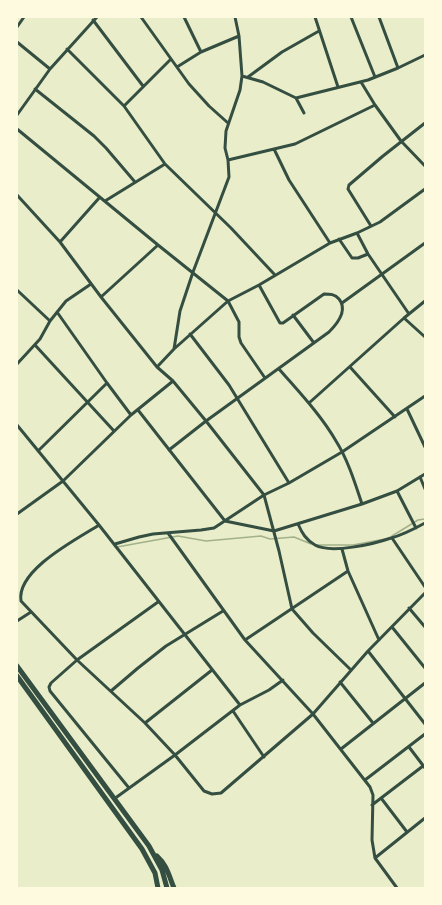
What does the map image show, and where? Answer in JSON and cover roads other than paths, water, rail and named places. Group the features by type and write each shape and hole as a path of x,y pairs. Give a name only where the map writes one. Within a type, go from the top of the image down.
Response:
{"main road":[{"path":"17,666 153,853 162,870 167,888"},
{"path":"17,676 142,849 155,873 158,888"},
{"path":"153,853 163,862 168,870 174,888"}],"street":[{"path":"17,115 66,49 97,17"},
{"path":"141,17 197,94 228,123"},
{"path":"184,17 201,52"},
{"path":"174,349 180,311 229,177 225,140 228,123 240,90 242,76 239,36 235,17"},
{"path":"315,17 338,87"},
{"path":"351,17 375,77"},
{"path":"379,17 398,68"},
{"path":"17,27 22,18"},
{"path":"93,20 143,86"},
{"path":"248,77 282,52 319,31"},
{"path":"176,67 201,52 239,36"},
{"path":"17,42 50,69"},
{"path":"66,49 124,106 165,164 259,256 275,275"},
{"path":"296,98 361,82 398,68 425,55"},
{"path":"124,106 171,60"},
{"path":"242,76 263,82 296,98 304,113"},
{"path":"361,82 401,142 425,166"},
{"path":"35,89 94,136 135,182"},
{"path":"228,160 300,142 375,105"},
{"path":"371,226 348,187 401,142 425,124"},
{"path":"17,129 228,301 238,322 241,343 265,378"},
{"path":"274,149 289,180 330,243"},
{"path":"105,202 165,164"},
{"path":"157,367 190,334 228,301 259,285 330,243 357,233 390,216 425,189"},
{"path":"17,195 60,242 101,298 157,367 173,381 264,495 292,609 313,633 351,670"},
{"path":"60,242 100,197"},
{"path":"357,233 368,254 409,314"},
{"path":"339,240 352,258 358,258 368,254"},
{"path":"342,303 425,243"},
{"path":"101,298 158,245"},
{"path":"17,364 40,339 50,321 66,301 91,284"},
{"path":"169,450 206,421 329,332 341,316 343,309 342,303 337,296 324,294 283,323 280,323 259,285"},
{"path":"17,290 50,321"},
{"path":"309,404 404,318 425,301"},
{"path":"57,312 131,415"},
{"path":"293,315 314,343"},
{"path":"404,318 425,337"},
{"path":"190,334 229,385 289,483"},
{"path":"35,345 114,431"},
{"path":"350,367 395,416"},
{"path":"279,369 309,404 336,441 342,452 362,504"},
{"path":"17,514 62,481 131,415 173,381"},
{"path":"38,451 107,383"},
{"path":"115,544 139,537 214,528 264,495 289,483 342,452 425,396"},
{"path":"407,409 425,447"},
{"path":"138,410 225,522 274,531 362,504 397,491 425,474"},
{"path":"17,426 115,544 158,602 185,634 240,706"},
{"path":"420,477 425,489"},
{"path":"397,491 416,528"},
{"path":"298,524 309,542 317,546 342,549 392,538 425,523"},
{"path":"99,525 57,551 34,570 22,587 20,594 21,601 77,660 145,723 175,755 204,791 212,794 221,793 313,714 368,651 425,593"},
{"path":"168,533 245,640 313,714 365,780 373,795 372,840 375,858 397,888"},
{"path":"392,538 425,587"},
{"path":"342,549 348,571 379,640"},
{"path":"245,640 348,571"},
{"path":"129,788 50,691 49,687 51,683 77,660 158,602"},
{"path":"409,608 425,628"},
{"path":"111,691 166,646 223,611"},
{"path":"17,621 31,612"},
{"path":"392,627 425,668"},
{"path":"368,651 425,724"},
{"path":"145,723 212,670"},
{"path":"114,799 240,706 263,694 283,680"},
{"path":"340,682 373,723"},
{"path":"341,749 425,683"},
{"path":"233,711 264,757"},
{"path":"365,780 425,734"},
{"path":"372,805 424,767 409,747"},
{"path":"381,798 407,832"},
{"path":"375,858 425,818"}],"waterway":[{"path":"392,536 418,520 425,519"},
{"path":"117,547 178,536 206,541 261,536 270,539 294,537 311,544"},
{"path":"317,545 353,545 385,539"}]}
